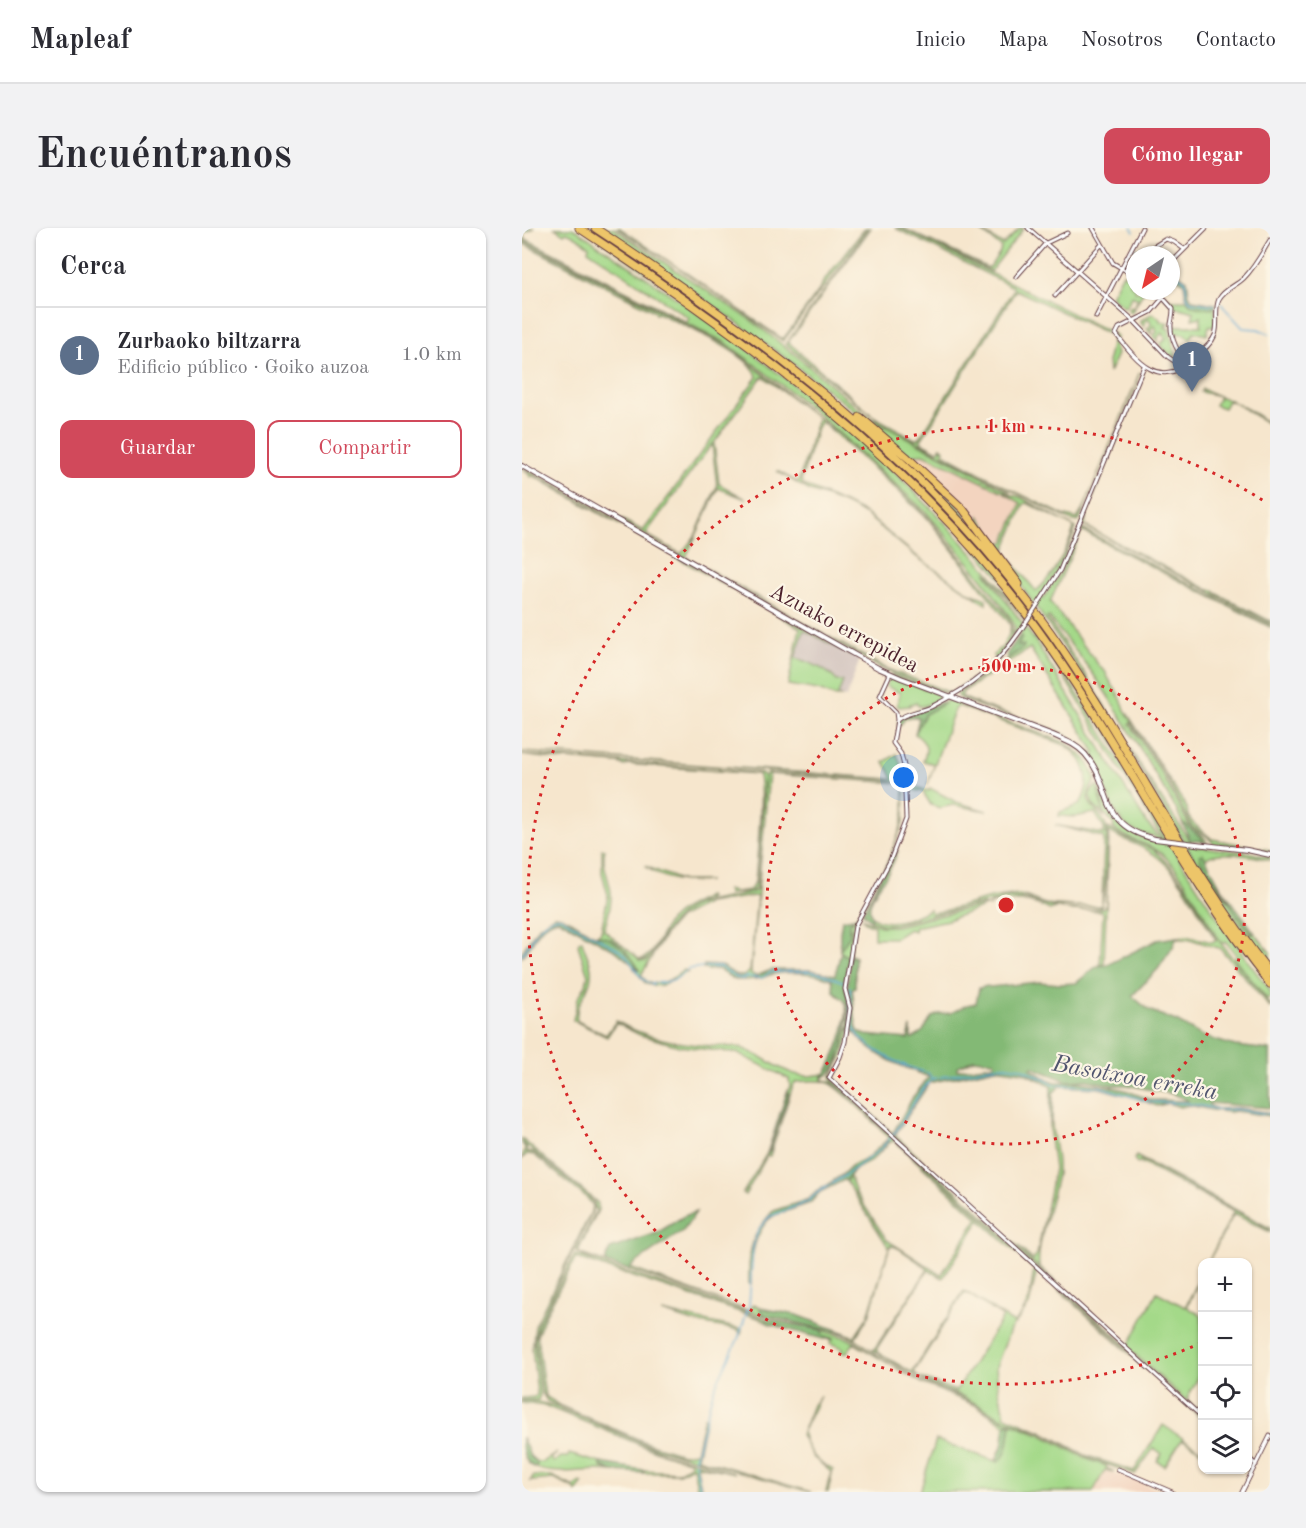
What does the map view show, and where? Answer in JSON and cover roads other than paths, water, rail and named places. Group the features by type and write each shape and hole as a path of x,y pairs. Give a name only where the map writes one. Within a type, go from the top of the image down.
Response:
{"highway":[{"path":"579,228 689,303 793,379 885,457 951,524 1006,588 1057,657 1214,908 1270,984"},
{"path":"595,228 754,339 815,386 890,450 957,518 1030,604 1088,689 1221,905 1270,973"}],"street":[{"path":"1028,228 1133,320 1168,357 1174,361 1184,359"},
{"path":"1093,228 1113,263 1125,270"},
{"path":"1096,317 1142,228"},
{"path":"1180,253 1206,228"},
{"path":"1016,278 1046,243 1067,233"},
{"path":"1153,246 1162,240 1170,240 1179,246"},
{"path":"1161,300 1151,312 1119,328 1116,334 1144,366 1169,373 1178,371 1208,345 1214,337 1219,298 1245,277 1270,240"},
{"path":"1055,296 1102,244"},
{"path":"1180,246 1184,249"},
{"path":"1165,300 1173,309 1172,333 1179,355 1189,363"},
{"path":"897,720 902,716 920,712 950,697 990,669 999,661 1021,630 1060,570 1144,366"},
{"name":"Azuako errepidea","path":"522,466 890,674 1074,745 1085,754 1093,766 1109,808 1132,831 1155,839 1270,855"},
{"path":"890,674 880,696 896,712 893,743 901,754 905,776 906,819 890,861 855,926 845,989 850,1008 845,1042 829,1078 1198,1412"},
{"path":"1243,1490 1270,1436"},
{"path":"1252,1461 1256,1465"},
{"path":"1118,1469 1172,1492"}],"waterway":[{"path":"522,231 528,228"},
{"path":"1132,228 1134,232"},
{"path":"1180,277 1185,280 1187,296 1191,302 1215,305"},
{"path":"1221,304 1243,328 1258,329 1270,334"},
{"path":"522,955 542,925 561,917 619,950 628,958 641,977 650,984 673,981 689,969 702,967 720,967 742,979 762,978 771,972 809,971 844,982"},
{"path":"850,987 853,1025 865,1042 885,1056 928,1073 932,1079"},
{"name":"Basotxoa erreka","path":"695,1459 713,1391 738,1339 749,1306 753,1247 758,1230 769,1217 807,1202 881,1149 932,1079 1006,1066 1021,1068 1056,1085 1100,1087 1150,1102 1186,1103 1222,1110 1235,1109 1270,1114"},
{"name":"Basotxoa erreka","path":"695,1462 701,1492"}],"place":[{"name":"Zurbaoko biltzarra","path":"1192,392"}]}
